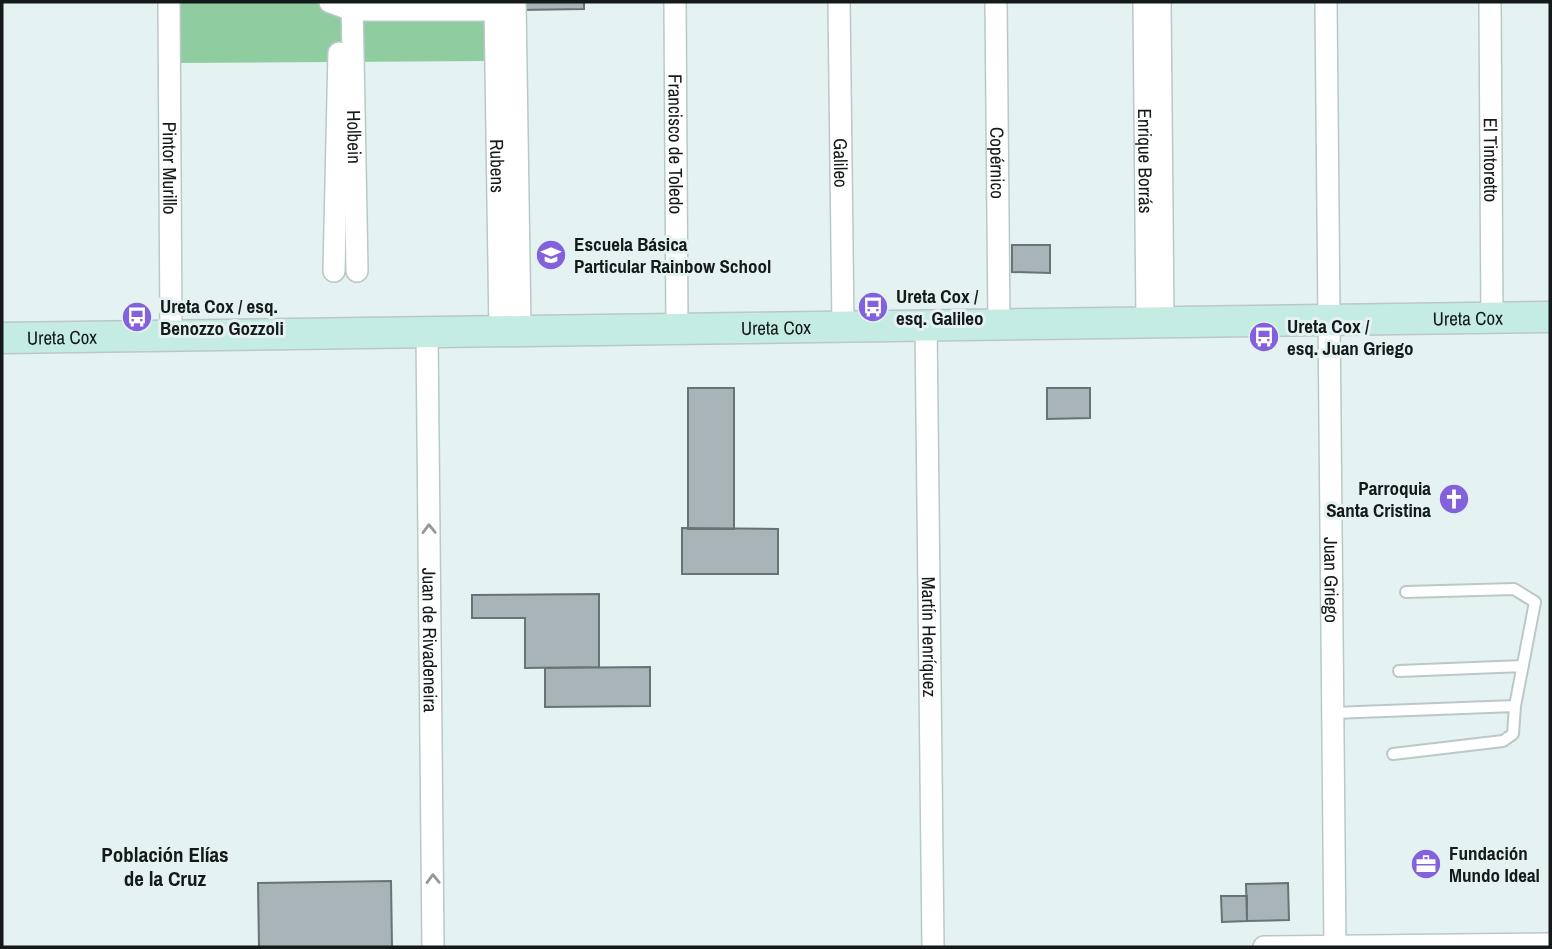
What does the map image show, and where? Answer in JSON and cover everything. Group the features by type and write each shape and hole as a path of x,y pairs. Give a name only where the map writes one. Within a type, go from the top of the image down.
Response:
{"street":[{"name":"Pintor Murillo","path":"169,2 171,335"},
{"name":"Rubens","path":"510,331 515,2"},
{"name":"Francisco de Toledo","path":"674,2 677,328"},
{"name":"Galileo","path":"839,2 843,326"},
{"name":"Copérnico","path":"996,2 999,324"},
{"name":"Enrique Borrás","path":"1144,2 1155,321"},
{"name":"Enrique Borrás","path":"1155,321 1160,2"},
{"name":"Juan Griego","path":"1326,2 1335,947"},
{"name":"El Tintoretto","path":"1475,2 1485,318"},
{"name":"El Tintoretto","path":"1485,318 1490,2"},
{"path":"343,5 495,6"},
{"name":"Holbein","path":"343,5 357,271"},
{"name":"Holbein","path":"334,271 343,5"},
{"name":"Rubens","path":"495,6 510,331"},
{"name":"Ureta Cox","path":"2,338 1550,317"},
{"name":"Martín Henríquez","path":"926,325 933,947"},
{"name":"Juan de Rivadeneira","path":"427,332 433,947"},
{"path":"1264,947 1550,944"}],"lane":[{"path":"1393,754 1503,741 1513,734 1515,706 1535,603 1514,589 1406,592"},
{"path":"1399,671 1523,666"},
{"path":"1333,713 1515,706"}],"green space":[{"path":"177,2 314,2 344,16 490,13 492,61 176,63"}],"building":[{"path":"518,2 584,2 584,9 518,10"},
{"path":"1012,245 1050,245 1050,273 1012,272"},
{"path":"688,388 734,388 734,529 688,529"},
{"path":"1047,388 1090,388 1090,418 1047,419"},
{"path":"682,528 778,529 778,574 682,574"},
{"path":"599,594 599,667 525,668 525,618 472,618 472,595"},
{"path":"650,667 650,706 545,707 545,668"},
{"path":"391,881 392,947 259,947 258,883"},
{"path":"1288,883 1289,920 1247,921 1246,884"},
{"path":"1221,896 1247,896 1247,921 1222,922"}],"place":[{"name":"Escuela Básica Particular Rainbow School","path":"551,255"},
{"name":"Ureta Cox / esq. Galileo","path":"873,307"},
{"name":"Ureta Cox / esq. Benozzo Gozzoli","path":"137,317"},
{"name":"Ureta Cox / esq. Juan Griego","path":"1264,337"},
{"name":"Parroquia Santa Cristina","path":"1454,499"},
{"name":"Fundación Mundo Ideal","path":"1426,864"}],"district":[{"name":"Población Elías de la Cruz","path":"165,866"}]}
